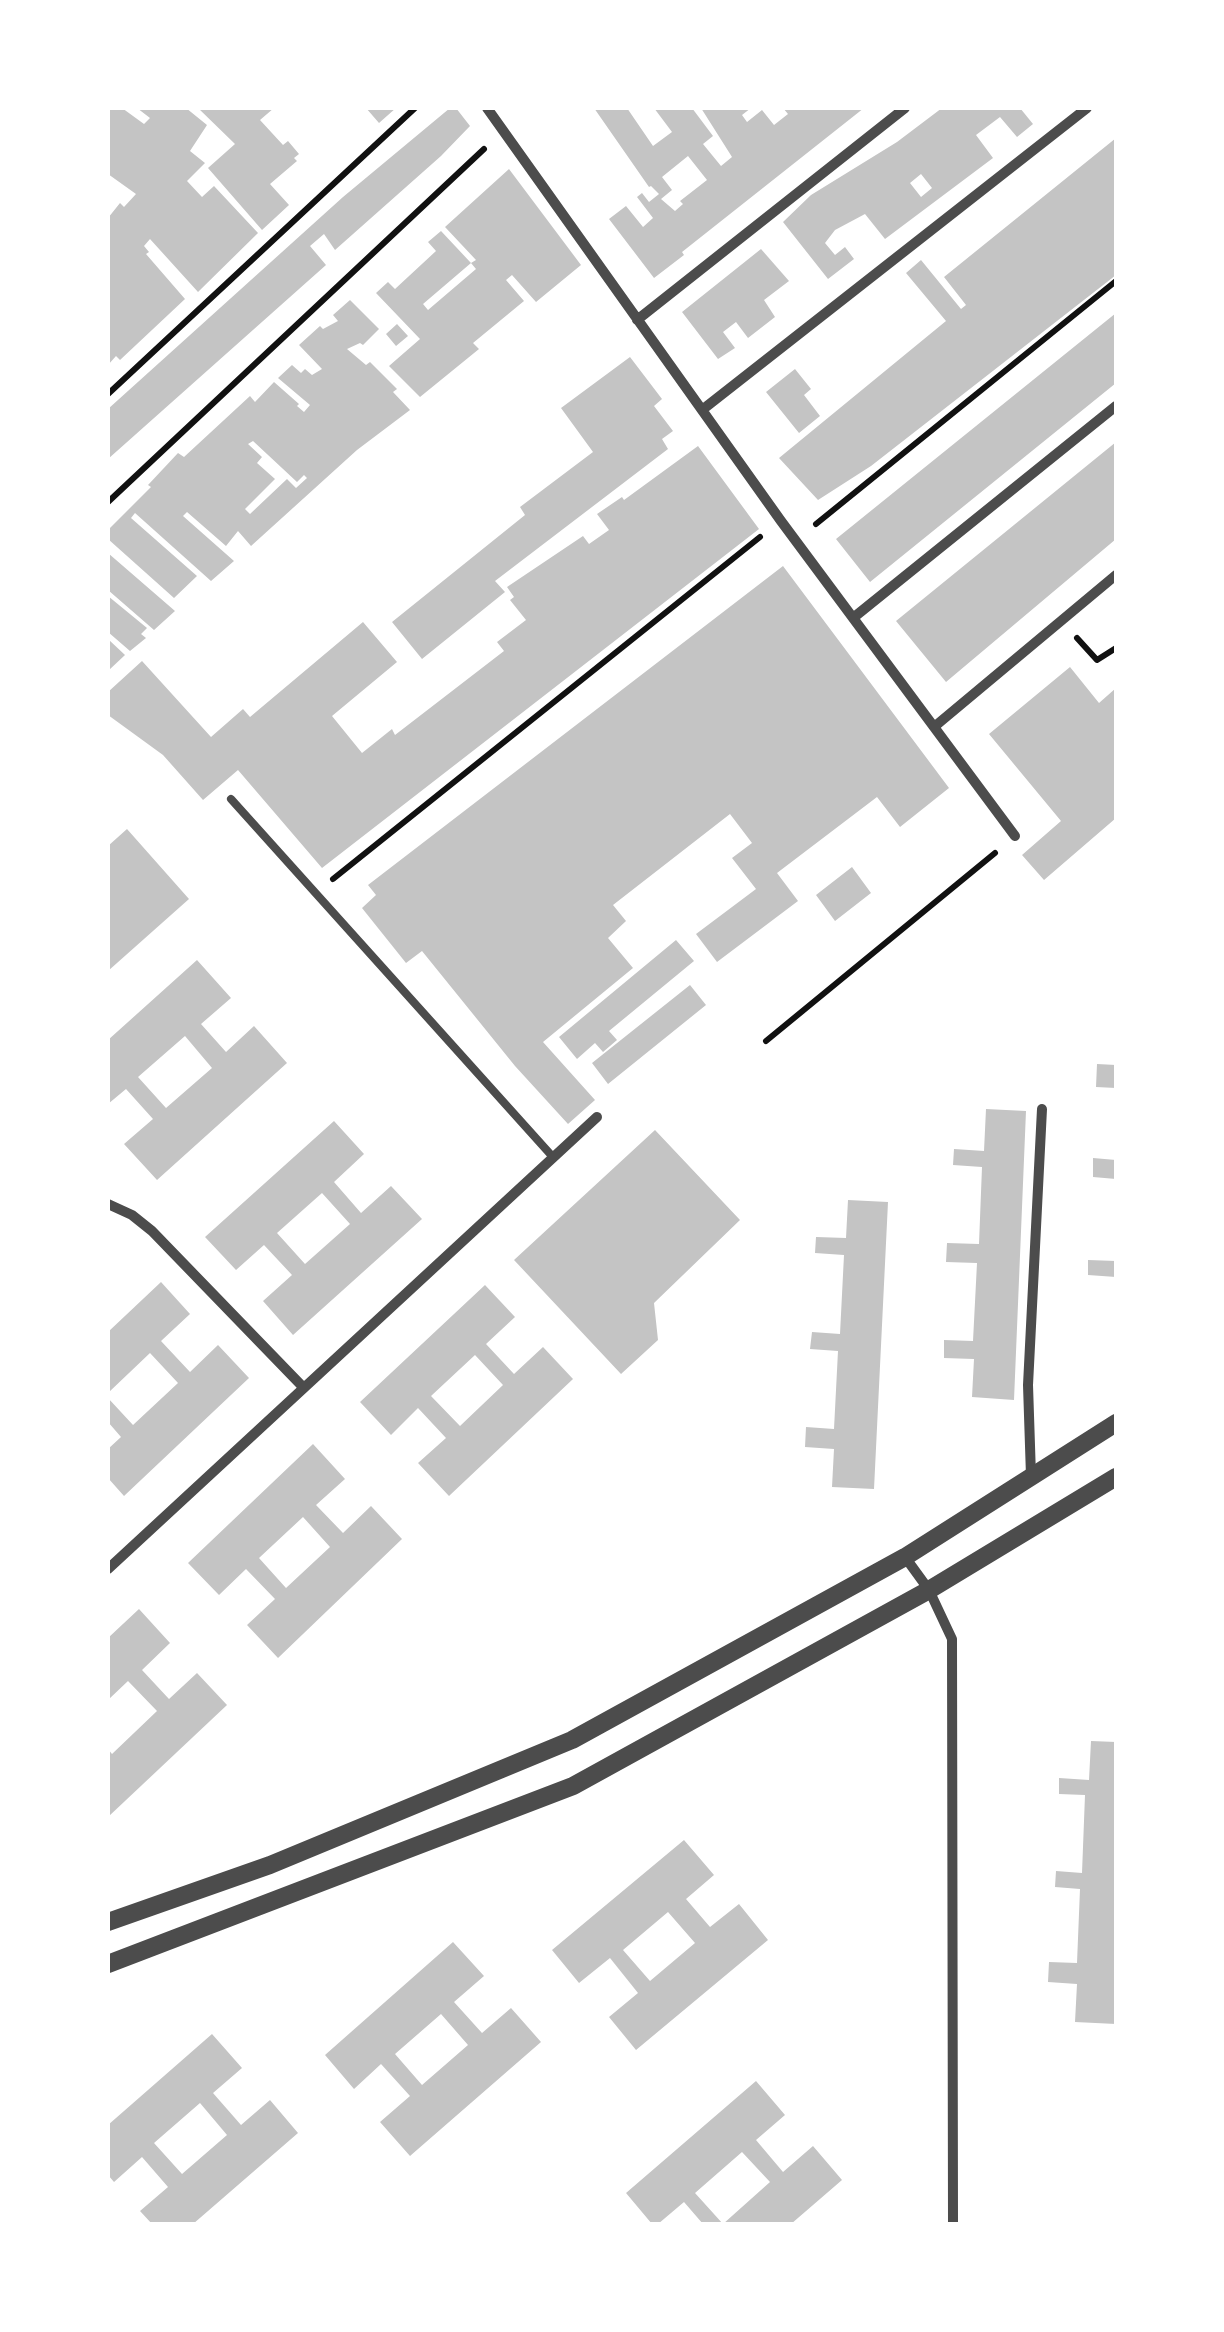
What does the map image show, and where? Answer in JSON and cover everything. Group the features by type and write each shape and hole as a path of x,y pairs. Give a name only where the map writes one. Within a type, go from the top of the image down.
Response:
{"street":[{"path":"487,108 781,521 1016,836"},
{"path":"638,320 906,108"},
{"path":"702,410 1087,108"},
{"path":"853,618 1116,406"},
{"path":"934,727 1116,576"},
{"path":"1031,1476 1028,1386 1042,1109"},
{"path":"108,1569 597,1116"},
{"path":"108,1204 132,1215 152,1231 302,1386"},
{"path":"108,1922 270,1864 572,1740 906,1557 1116,1423"},
{"path":"108,1964 573,1786 929,1590 1116,1477"},
{"path":"906,1557 929,1590 952,1639 953,2224"}],"lane":[{"path":"230,799 552,1156"}],"path":[{"path":"108,394 415,108"},
{"path":"108,502 504,131"},
{"path":"795,540 1116,281"},
{"path":"316,893 781,521"},
{"path":"1062,620 1097,660 1116,648"},
{"path":"766,1041 1016,836"}],"building":[{"path":"108,108 122,108 144,124 150,118 137,108 186,108 207,125 190,151 205,163 187,181 202,197 214,186 258,233 198,292 150,239 144,246 149,252 146,254 185,299 120,360 116,356 108,365 108,218 120,203 124,207 136,194 108,174"},
{"path":"198,108 274,108 260,120 283,145 288,141 299,154 294,158 297,161 270,184 289,205 262,230 208,168 235,144"},
{"path":"366,108 396,108 379,123"},
{"path":"450,108 456,108 470,126 441,156 335,250 324,234 310,246 326,265 108,459 108,409 343,197"},
{"path":"594,108 627,108 653,146 672,132 654,108 692,108 713,136 703,144 721,166 732,157 701,108 751,108 742,115 747,122 762,110 774,125 788,114 783,108 864,108 654,278 609,219 626,206 643,227 653,218 637,197 642,193 649,202 659,194 649,187","holes":["688,156 707,180 680,201 683,204 675,211 661,199 672,190 662,177"]},
{"path":"942,108 1020,108 1033,124 1017,137 1000,117 976,135 993,158 885,239 865,214 835,230 825,243 835,255 845,247 854,259 828,279 783,222 811,195 897,142","holes":["921,174 932,188 921,197 910,183"]},
{"path":"1116,138 1116,275 871,466 818,500 779,458 946,321 906,273 921,260 961,309 966,305 944,277"},
{"path":"509,169 581,265 536,302 512,275 506,280 524,301 473,343 479,349 420,397 389,366 420,339 376,293 388,282 395,289 436,251 428,242 441,231 471,263 476,260 445,227","holes":["471,263 476,269 428,310 423,304"]},
{"path":"761,249 789,281 764,300 775,317 748,338 736,322 723,332 735,348 718,359 682,312"},
{"path":"350,300 379,329 363,345 347,349 366,365 370,362 397,389 393,392 410,410 357,450 251,546 238,531 226,546 187,512 183,516 234,561 211,581 135,513 131,518 197,576 174,598 108,539 108,530 178,453 184,457 250,396 255,402 274,382 304,412 310,405 278,378 292,365 301,373 305,369 312,375 322,369 299,345 320,326 323,329 338,321 333,315","holes":["253,441 297,482 304,475 307,478 296,488 287,479 250,514 245,509 275,479 257,463 262,457 248,444"]},
{"path":"1116,313 1116,383 870,582 836,539"},
{"path":"397,324 408,336 396,346 386,334"},
{"path":"630,357 662,399 654,406 673,431 662,439 668,449 495,581 505,592 422,659 392,622 525,515 520,507 593,452 561,408"},
{"path":"795,369 811,389 804,395 820,416 799,433 766,392"},
{"path":"1116,442 1116,539 946,682 896,621"},
{"path":"698,446 759,529 322,868 238,770 203,800 163,755 108,715 108,692 142,661 211,737 243,709 250,717 363,622 397,662 332,716 362,753 392,729 395,735 504,651 497,642 526,620 510,600 514,597 507,587 583,536 589,544 609,530 597,514 622,497 624,500"},
{"path":"108,553 175,611 154,630 108,590"},
{"path":"783,566 949,788 900,827 877,797 777,873 798,901 717,962 696,934 756,889 732,858 752,843 730,814 613,905 626,921 608,938 633,968 543,1042 595,1100 568,1124 515,1066 422,951 406,963 362,908 376,895 368,885"},
{"path":"108,596 147,628 141,634 146,638 130,651 108,632"},
{"path":"108,639 125,655 108,671"},
{"path":"1070,667 1099,703 1116,688 1116,818 1044,880 1022,855 1061,821 989,734"},
{"path":"127,829 189,899 108,971 108,846"},
{"path":"852,867 871,893 835,921 816,895"},
{"path":"676,940 694,961 609,1031 617,1040 603,1052 595,1043 577,1059 559,1037"},
{"path":"197,960 231,998 201,1024 226,1052 254,1026 287,1063 157,1180 124,1144 153,1119 126,1089 108,1104 108,1040","holes":["185,1036 212,1068 166,1108 138,1077"]},
{"path":"690,985 706,1005 608,1084 592,1063"},
{"path":"1097,1064 1116,1065 1116,1088 1096,1087"},
{"path":"986,1109 1026,1111 1014,1400 972,1397 974,1359 944,1358 944,1340 973,1341 977,1263 946,1262 947,1243 979,1244 982,1167 953,1165 954,1149 984,1151"},
{"path":"334,1121 364,1154 334,1182 361,1213 391,1186 422,1219 293,1335 263,1301 292,1275 264,1245 236,1270 205,1237","holes":["322,1193 350,1224 305,1264 277,1233"]},
{"path":"655,1130 740,1220 654,1303 658,1340 621,1374 514,1260"},
{"path":"1093,1158 1116,1160 1116,1179 1093,1177"},
{"path":"848,1200 888,1202 874,1489 832,1487 834,1449 805,1447 806,1427 834,1429 838,1351 810,1349 812,1332 840,1334 844,1255 815,1253 816,1237 846,1238"},
{"path":"1088,1260 1116,1261 1116,1277 1088,1275"},
{"path":"161,1282 190,1314 161,1341 190,1372 218,1345 249,1378 124,1496 108,1478 108,1449 121,1437 108,1422 108,1398 133,1425 178,1383 150,1353 108,1393 108,1332"},
{"path":"485,1285 515,1317 486,1344 514,1374 543,1347 573,1379 449,1496 418,1463 446,1438 418,1408 391,1435 360,1402","holes":["475,1355 503,1385 460,1426 431,1396"]},
{"path":"313,1444 345,1479 316,1505 343,1533 371,1506 402,1539 278,1658 247,1625 275,1599 246,1569 219,1595 188,1563","holes":["303,1517 330,1547 286,1588 259,1558"]},
{"path":"139,1609 170,1643 142,1670 169,1699 197,1673 227,1705 108,1817 108,1749 112,1754 157,1711 128,1681 108,1700 108,1638"},
{"path":"1091,1741 1116,1742 1116,2024 1075,2022 1077,1984 1048,1982 1049,1962 1077,1963 1080,1889 1055,1887 1056,1871 1082,1873 1085,1795 1059,1794 1059,1778 1089,1780"},
{"path":"684,1840 714,1875 686,1899 710,1927 739,1904 768,1940 636,2050 609,2017 638,1993 610,1958 579,1983 552,1950","holes":["668,1912 695,1943 650,1981 623,1950"]},
{"path":"453,1942 484,1976 454,2002 482,2033 511,2008 541,2042 410,2156 380,2122 410,2096 381,2064 354,2089 325,2055","holes":["441,2014 468,2045 422,2085 395,2054"]},
{"path":"212,2034 242,2068 213,2093 241,2125 270,2100 298,2133 193,2224 152,2224 140,2211 168,2187 142,2157 114,2182 108,2175 108,2125","holes":["200,2103 227,2135 182,2174 154,2143"]},
{"path":"756,2081 785,2115 756,2140 783,2172 813,2146 842,2180 791,2224 723,2224 703,2224 684,2202 658,2224 652,2224 626,2193","holes":["742,2152 770,2182 723,2224 695,2193"]}]}
